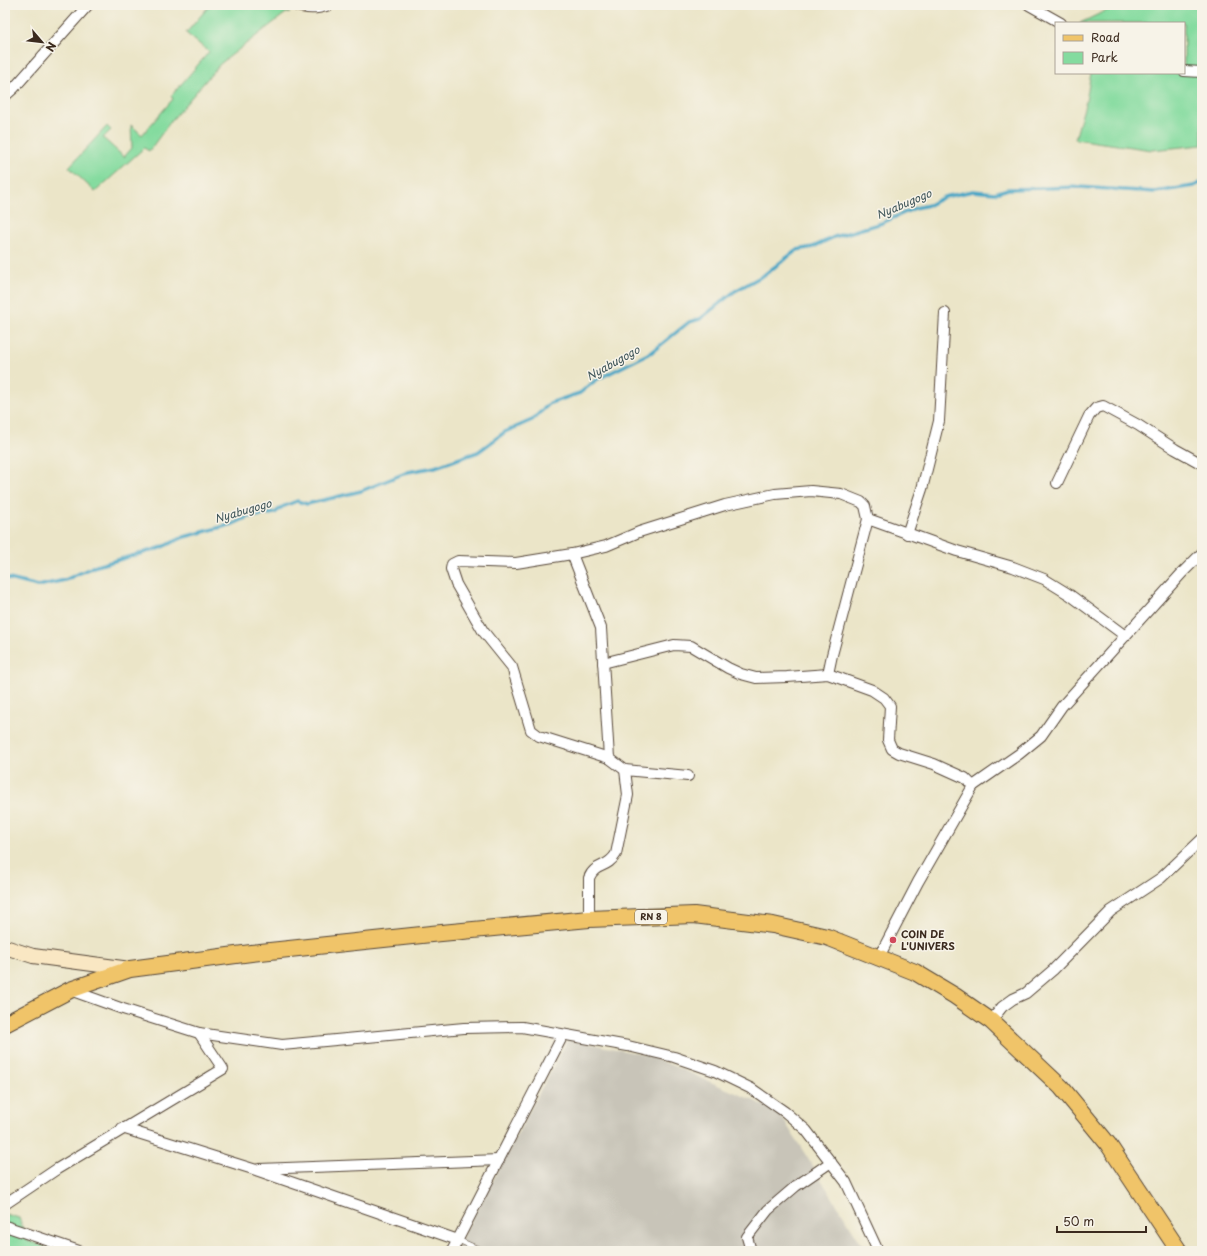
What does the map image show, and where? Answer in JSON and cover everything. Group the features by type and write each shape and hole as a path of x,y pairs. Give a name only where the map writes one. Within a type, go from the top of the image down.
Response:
{"main road":[{"name":"RN 8","path":"5,1024 70,990 130,969 259,952 589,919 694,915 773,925 828,937 915,972 955,996 991,1021 1061,1087 1108,1144 1179,1251"}],"street":[{"path":"5,96 14,88 88,5"},
{"path":"296,5 308,8 320,8 329,5"},
{"path":"1029,5 1059,22"},
{"path":"1185,71 1202,72"},
{"path":"907,534 922,489 939,421 945,313"},
{"path":"1057,483 1089,416 1096,408 1103,406 1138,425 1175,449 1202,464"},
{"path":"688,776 625,770 609,758 539,736 531,730 512,667 483,631 456,584 451,569 452,564 458,562 516,563 572,554 606,546 639,532 725,505 775,494 811,491 841,494 861,502 865,506 868,519 828,674"},
{"path":"868,519 907,534 1013,567 1044,579 1070,595 1124,635"},
{"path":"879,957 918,882 973,786 1019,754 1041,736 1062,706 1124,635 1202,553"},
{"path":"572,554 601,628 609,758"},
{"path":"603,663 674,645 691,646 728,668 741,674 756,678 828,674 872,690 884,698 890,706 888,740 892,749 934,764 965,778 973,786"},
{"path":"589,919 589,878 591,873 596,868 612,861 616,854 628,794 625,770"},
{"path":"991,1021 1002,1007 1013,999 1026,993 1043,980 1111,912 1161,878 1202,839"},
{"path":"5,947 33,956 130,969"},
{"path":"70,990 123,1009 199,1033 282,1045 464,1028 522,1027 628,1046 674,1057 715,1072 746,1086 785,1112 806,1130 846,1182 878,1251"},
{"path":"5,1204 57,1168 223,1069 199,1033"},
{"path":"452,1251 563,1035"},
{"path":"122,1128 253,1169 458,1240"},
{"path":"253,1169 499,1160"},
{"path":"751,1251 747,1236 768,1210 796,1186 831,1162"},
{"path":"5,1226 79,1251"}],"lane":[{"path":"458,1240 483,1251"}],"shaded area":[{"path":"568,1039 650,1056 778,1111 866,1251 455,1251"}],"green space":[{"path":"210,5 282,5 290,13 286,13 220,64 171,121 149,151 144,148 95,192 69,167 107,126 111,130 103,138 124,157 132,148 131,125 142,135 173,99 171,96 209,52 186,33"},
{"path":"1118,5 1202,5 1202,145 1152,150 1075,139 1086,101 1091,74 1185,74 1185,22 1082,22"},
{"path":"5,1214 19,1218 28,1241 60,1251 5,1251"}],"waterway":[{"name":"Nyabugogo","path":"5,578 38,586 65,580 93,567 160,548 184,537 233,524 248,517 275,513 282,507 297,501 307,504 361,491 408,472 435,467 478,452 505,432 532,420 550,403 580,393 596,380 652,352 689,322 700,319 735,291 764,275 797,250 813,247 834,237 882,223 915,208 929,205 944,197 973,191 995,193 1008,189 1079,187 1155,192 1194,186 1202,182"}],"place":[{"name":"COIN DE L'UNIVERS","path":"893,940"}]}
